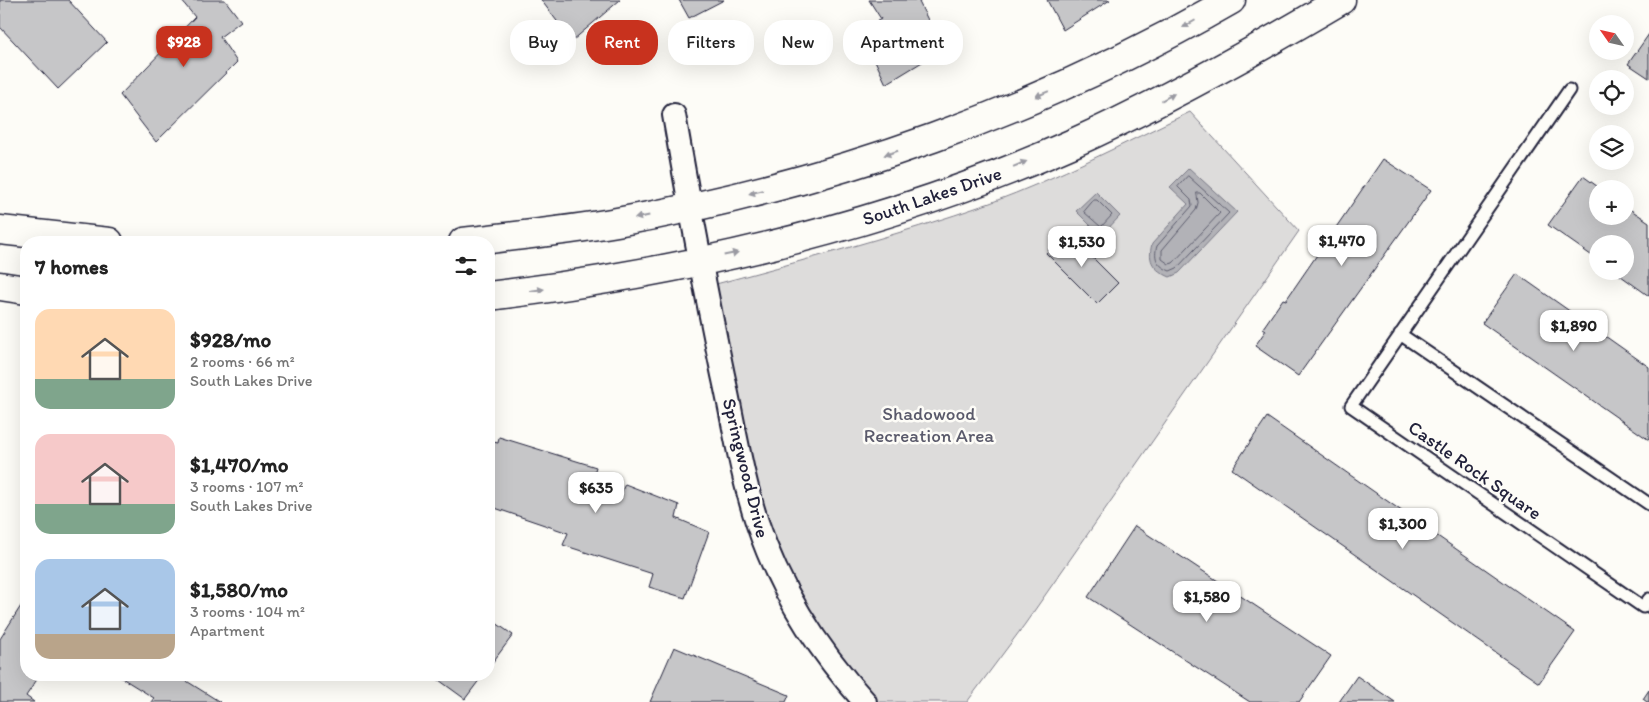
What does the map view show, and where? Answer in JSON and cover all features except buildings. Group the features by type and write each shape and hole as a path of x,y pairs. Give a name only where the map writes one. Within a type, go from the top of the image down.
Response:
{"main road":[{"path":"495,238 617,222 690,207 830,172 898,151 982,119 1096,71 1179,30 1231,0"},
{"name":"South Lakes Drive","path":"495,295 578,285 777,245 879,215 973,183 1069,145 1152,106 1237,61 1341,0"},
{"path":"0,230 54,236"},
{"path":"0,286 20,289"}],"street":[{"name":"Springwood Drive","path":"674,116 699,261 746,486 770,558 796,610 841,676 865,702"}],"lane":[{"name":"Castle Rock Square","path":"1569,90 1351,406 1643,607 1649,599"},
{"path":"1400,334 1649,504"}],"green space":[{"name":"Shadowood Recreation Area","path":"1190,112 1299,231 1025,624 967,702 865,702 770,558 705,287 813,258 990,203 1066,171"}],"water":[{"path":"1189,168 1237,212 1179,273 1170,277 1153,265 1150,256 1152,244 1188,204 1170,187"},
{"path":"1096,192 1120,216 1101,236 1076,211"}]}
